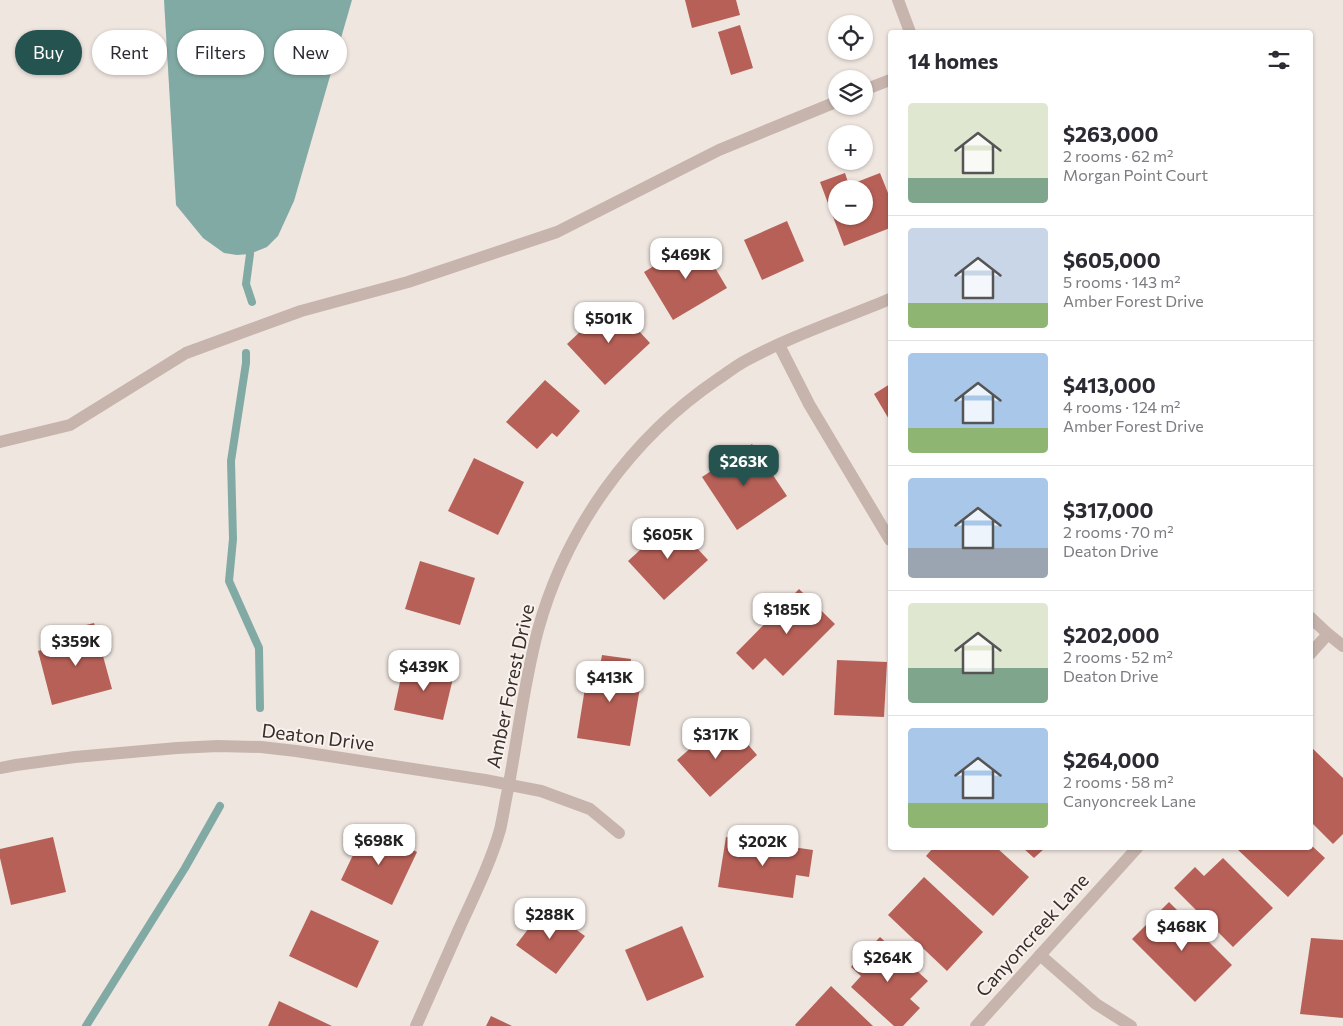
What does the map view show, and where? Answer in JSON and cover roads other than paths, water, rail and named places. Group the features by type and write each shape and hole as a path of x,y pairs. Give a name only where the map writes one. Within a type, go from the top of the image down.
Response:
{"street":[{"path":"898,0 909,30"},
{"path":"873,87 888,81"},
{"path":"0,442 70,425 186,353 301,311 408,282 557,232 719,150 828,105"},
{"name":"Amber Forest Drive","path":"416,1026 484,875 500,829 538,629 554,581 572,541 602,493 647,439 673,414 700,392 744,362 799,336 888,300"},
{"path":"779,345 809,404 888,537"},
{"path":"1313,620 1343,646"},
{"path":"1313,651 1328,634"},
{"name":"Deaton Drive","path":"0,768 75,758 177,748 218,746 261,748 316,754 509,784 541,791 590,809 619,833"},
{"name":"Canyoncreek Lane","path":"976,1026 1135,850"},
{"path":"1040,955 1096,1004 1131,1026"}],"water":[{"path":"164,0 352,0 343,30 274,30 274,75 330,75 294,201 278,236 267,247 250,254 224,253 203,238 176,205"}],"waterway":[{"path":"249,246 250,254 246,284 252,302"},
{"path":"246,353 231,461 233,539 229,581 259,648 260,708"},
{"path":"86,1026 185,868 220,806"}]}
